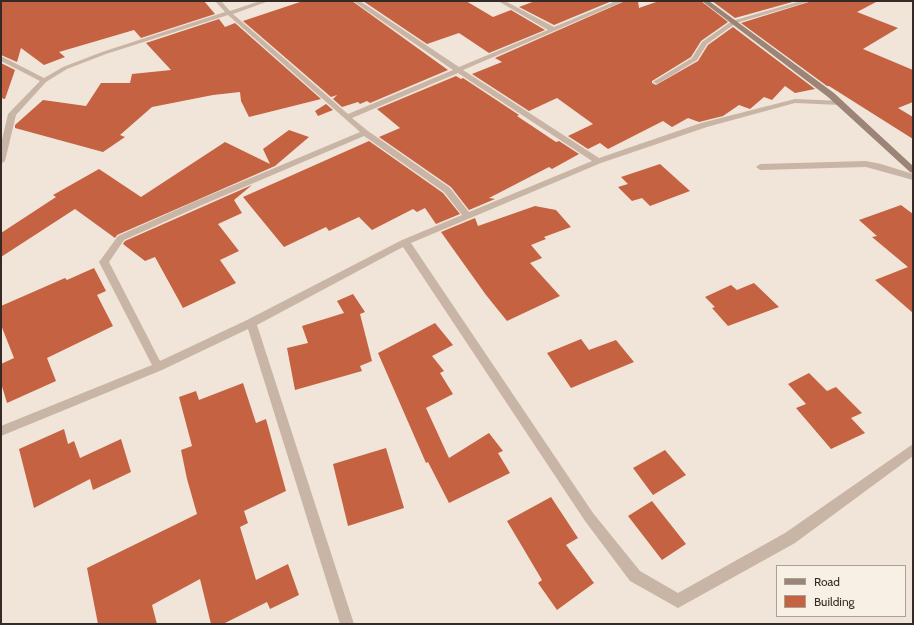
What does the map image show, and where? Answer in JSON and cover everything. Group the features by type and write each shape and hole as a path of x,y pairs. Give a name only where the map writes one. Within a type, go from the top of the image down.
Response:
{"street":[{"path":"218,1 229,13 365,133 448,190 468,216"},
{"path":"1,161 12,114 44,81 65,68 104,53 266,1"},
{"path":"356,1 598,162"},
{"path":"502,1 554,30"},
{"path":"348,117 621,1"},
{"path":"706,1 840,103 913,170"},
{"path":"657,82 695,59 704,43 734,22 808,1"},
{"path":"1,58 44,81"},
{"path":"1,432 158,366 251,323 405,242 598,162 704,125 795,101 840,103"},
{"path":"158,366 104,262 121,238 199,203 365,133"},
{"path":"760,167 866,164 878,166 913,177"},
{"path":"405,242 589,517 635,576 678,601 790,538 913,449"},
{"path":"251,323 347,624"}],"building":[{"path":"1,1 204,1 215,14 141,38 134,30 59,52 65,57 44,65 21,48 17,62 1,55"},
{"path":"303,1 352,1 448,70 370,103 367,101 360,104 358,102 342,107 333,99 337,95 331,97 243,21"},
{"path":"363,1 466,1 493,17 511,10 545,30 489,53 459,33 427,44"},
{"path":"535,1 612,1 554,25 519,7"},
{"path":"625,1 638,1 639,8 659,1 701,1 728,22 701,41 691,57 652,81 652,83 656,85 698,61 708,45 733,27 815,89 795,93 785,86 772,100 764,97 750,109 739,105 723,116 699,122 688,118 672,127 663,121 608,149 600,143 588,149 568,136 593,124 557,98 529,111 472,74 502,62 495,58"},
{"path":"712,1 796,1 735,18"},
{"path":"812,1 878,1 857,12 898,28 863,49 913,70 913,102 898,108 913,117 913,139 827,86 741,23"},
{"path":"219,19 225,27 235,23 321,99 249,117 241,101 240,92 213,95 152,107 120,135 125,137 103,152 15,128 15,125 43,100 86,106 101,83 130,83 132,74 171,70 146,43"},
{"path":"1,63 15,70 5,99 1,98"},
{"path":"456,76 461,79 463,78 519,115 517,116 556,142 559,141 579,154 552,169 549,167 489,198 495,199 469,210 451,187 379,137 400,128 377,109"},
{"path":"326,104 333,110 318,116 315,111"},
{"path":"289,130 309,137 275,166 117,235 115,238 75,209 1,257 1,233 56,197 53,195 99,169 141,197 225,142 270,164 263,149"},
{"path":"369,141 443,193 460,214 436,224 425,208 417,212 413,209 372,230 359,217 329,231 326,227 284,247 243,197"},
{"path":"660,164 690,191 650,206 642,198 632,201 618,187 628,184 621,177"},
{"path":"252,185 234,200 242,213 218,224 239,251 220,260 236,283 183,308 155,257 145,261 123,244 125,241"},
{"path":"901,205 913,214 913,313 875,280 908,267 872,237 877,236 859,220"},
{"path":"535,206 556,210 571,227 544,237 546,239 531,245 542,258 530,263 560,296 507,321 486,295 441,232 475,218 478,226"},
{"path":"94,268 106,291 97,295 113,326 47,358 56,381 7,403 1,383 1,364 14,358 1,325 1,306 65,278 67,280"},
{"path":"754,283 779,307 728,326 712,308 715,307 705,297 731,285 737,290"},
{"path":"353,294 365,312 360,314 372,361 360,366 362,371 295,390 287,348 308,343 302,326 344,313 337,301"},
{"path":"435,323 453,345 432,356 444,371 440,373 453,394 426,408 449,458 489,433 503,451 498,453 510,473 449,503 428,462 426,463 378,353"},
{"path":"581,339 589,350 616,340 634,362 571,388 547,353"},
{"path":"809,373 827,391 836,387 862,413 851,418 865,433 831,449 796,408 806,404 788,384"},
{"path":"243,383 256,423 266,419 286,491 244,511 248,523 240,527 256,580 288,564 299,595 270,609 267,602 223,624 211,624 200,579 152,605 157,624 98,624 87,568 197,514 187,479 181,450 192,446 179,397 196,391 199,400"},
{"path":"64,429 68,444 74,441 80,458 121,439 131,472 93,490 90,479 34,508 19,449"},
{"path":"386,448 404,508 348,526 333,464"},
{"path":"665,450 686,475 653,495 633,468"},
{"path":"551,497 578,538 566,545 594,583 557,610 538,583 542,580 507,521"},
{"path":"652,501 686,544 662,560 628,516"}]}
